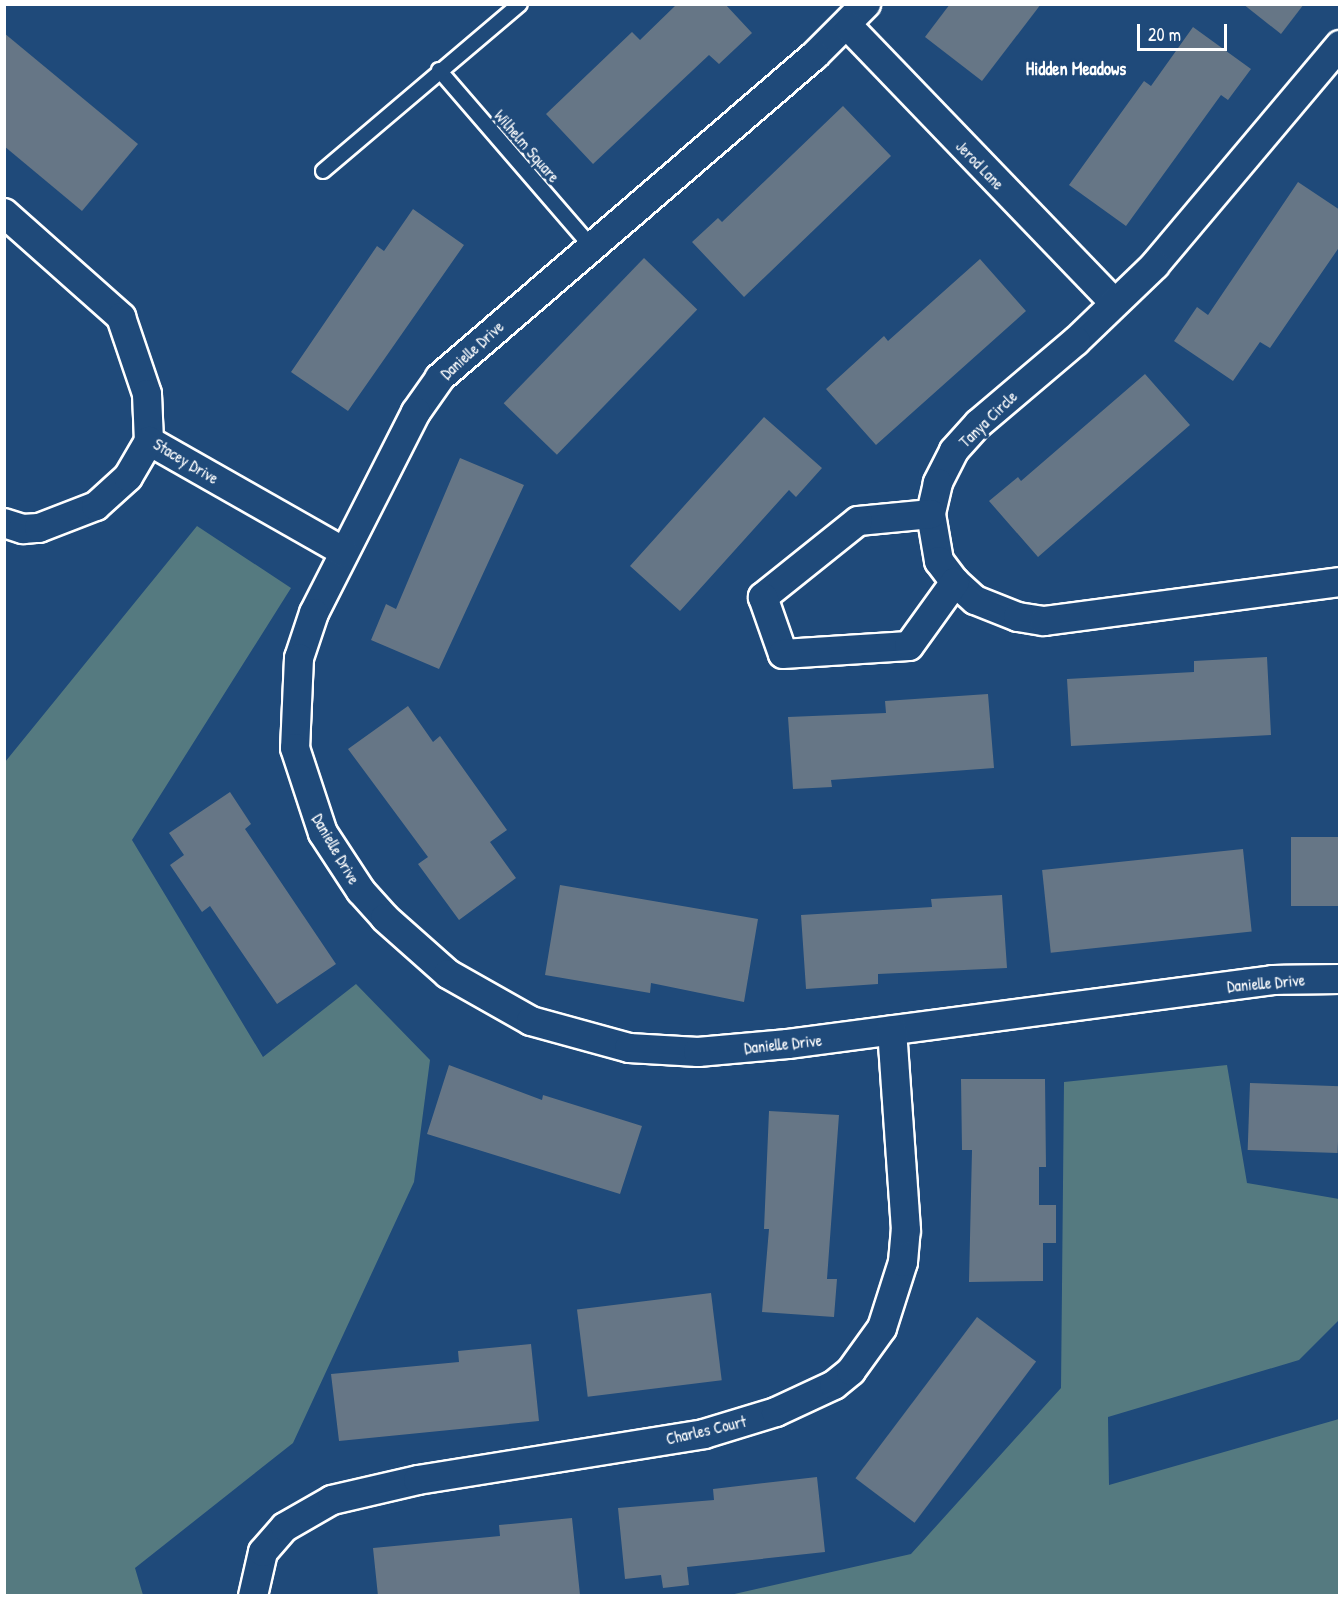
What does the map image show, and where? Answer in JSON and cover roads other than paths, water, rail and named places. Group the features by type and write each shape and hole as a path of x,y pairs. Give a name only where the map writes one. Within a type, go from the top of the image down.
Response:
{"street":[{"name":"Danielle Drive","path":"857,15 590,244 440,378 416,412 344,552 298,658 295,747 312,809 339,861 361,891 411,944 502,1008 567,1034 629,1048 698,1052 892,1030 1273,980 1340,979"},
{"name":"Jerod Lane","path":"857,15 1114,302"},
{"name":"Tanya Circle","path":"1340,45 1155,265 978,424 954,451 938,483 931,514 939,561 955,582 998,612 1044,621 1340,582"},
{"name":"Stacey Drive","path":"4,213 122,317 147,394 149,441 128,477 96,506 39,528 23,530 4,523"},
{"name":"Stacey Drive","path":"149,441 344,552"},
{"path":"931,514 858,521 763,597 783,654 909,646 955,582"},
{"name":"Charles Court","path":"253,1596 263,1552 285,1527 333,1500 418,1480 704,1434 776,1412 834,1385 851,1371 882,1328 903,1262 906,1230 892,1030"}],"lane":[{"path":"323,171 439,70 520,4"},
{"name":"Wilhelm Square","path":"439,70 590,244"}],"district":[{"name":"Hidden Meadows","path":"1076,69"}]}
